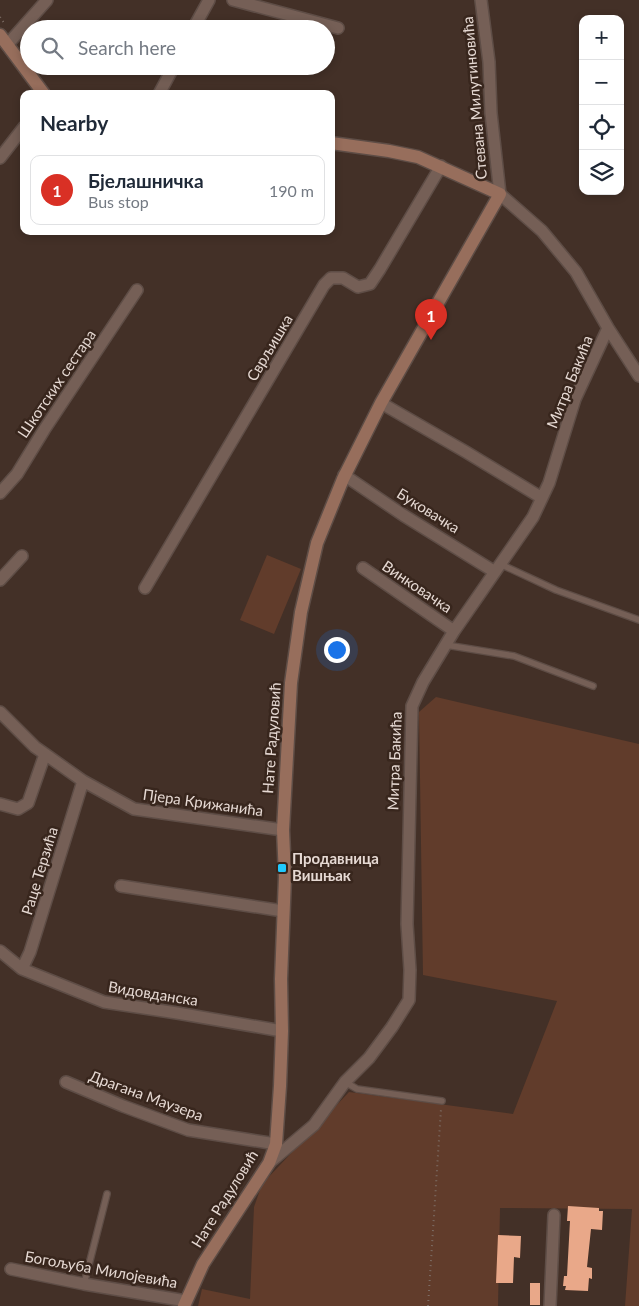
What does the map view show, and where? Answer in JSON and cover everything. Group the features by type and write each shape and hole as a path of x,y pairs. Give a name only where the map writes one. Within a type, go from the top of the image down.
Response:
{"street":[{"path":"26,20 47,0"},
{"path":"198,20 209,0"},
{"path":"233,0 308,20"},
{"name":"Стевана Милутиновића","path":"481,0 489,62 491,113 500,194"},
{"path":"20,25 4,40 20,62"},
{"path":"30,75 41,90"},
{"path":"161,90 169,75"},
{"path":"0,158 20,132"},
{"path":"335,144 418,157 500,194 542,231 576,272 608,328 639,376"},
{"name":"Сврљишка","path":"145,588 324,285 331,278 343,278 358,287 370,284 441,166"},
{"name":"Нате Радуловић","path":"185,1304 204,1264 269,1163 276,1144 282,1031 285,877 282,830 291,682 301,612 317,543 344,475 381,403 500,194"},
{"name":"Шкотских сестара","path":"0,493 17,474 137,290"},
{"name":"Митра Бакића","path":"269,1163 314,1125 345,1082 369,1058 409,1000 410,970 407,924 412,706 422,682 454,631 533,517 548,483 576,400 608,328"},
{"path":"381,403 542,498"},
{"name":"Буковачка","path":"344,475 403,514 498,568"},
{"path":"0,580 22,556"},
{"name":"Винковачка","path":"363,568 454,631"},
{"name":"Пјера Крижанића","path":"0,712 35,747 83,781 134,808 282,830"},
{"path":"0,804 18,809 28,803 45,754"},
{"name":"Раце Терзића","path":"22,969 30,952 83,781"},
{"path":"121,886 283,911"},
{"name":"Видовданска","path":"0,951 22,969 104,1002 282,1031"},
{"name":"Драгана Маузера","path":"66,1082 188,1130 276,1144"},
{"path":"550,1306 554,1215"},
{"name":"Богољуба Милојевића","path":"12,1269 185,1304"}],"lane":[{"path":"498,568 639,620"},
{"path":"446,645 514,656 593,686"},
{"path":"345,1082 357,1090 442,1101"},
{"path":"84,1284 107,1194"}],"path":[{"path":"428,1306 442,1101"}],"shaded area":[{"path":"267,555 301,569 274,634 240,620"},
{"path":"436,697 639,744 639,1306 625,1306 632,1209 500,1208 498,1306 198,1306 202,1289 250,1299 254,1207 262,1184 349,1092 513,1114 557,1001 423,975 419,712"}],"building":[{"path":"568,1206 599,1208 599,1211 603,1211 602,1230 591,1229 587,1267 592,1268 592,1279 589,1278 588,1291 565,1290 566,1286 563,1286 564,1276 567,1276 570,1221 567,1221"},
{"path":"498,1235 521,1236 520,1258 514,1257 513,1283 496,1283"},
{"path":"530,1283 540,1283 540,1305 530,1305"}],"place":[{"name":"Бјелашничка","path":"431,340"},
{"name":"Продавница Вишњак","path":"282,868"}]}
